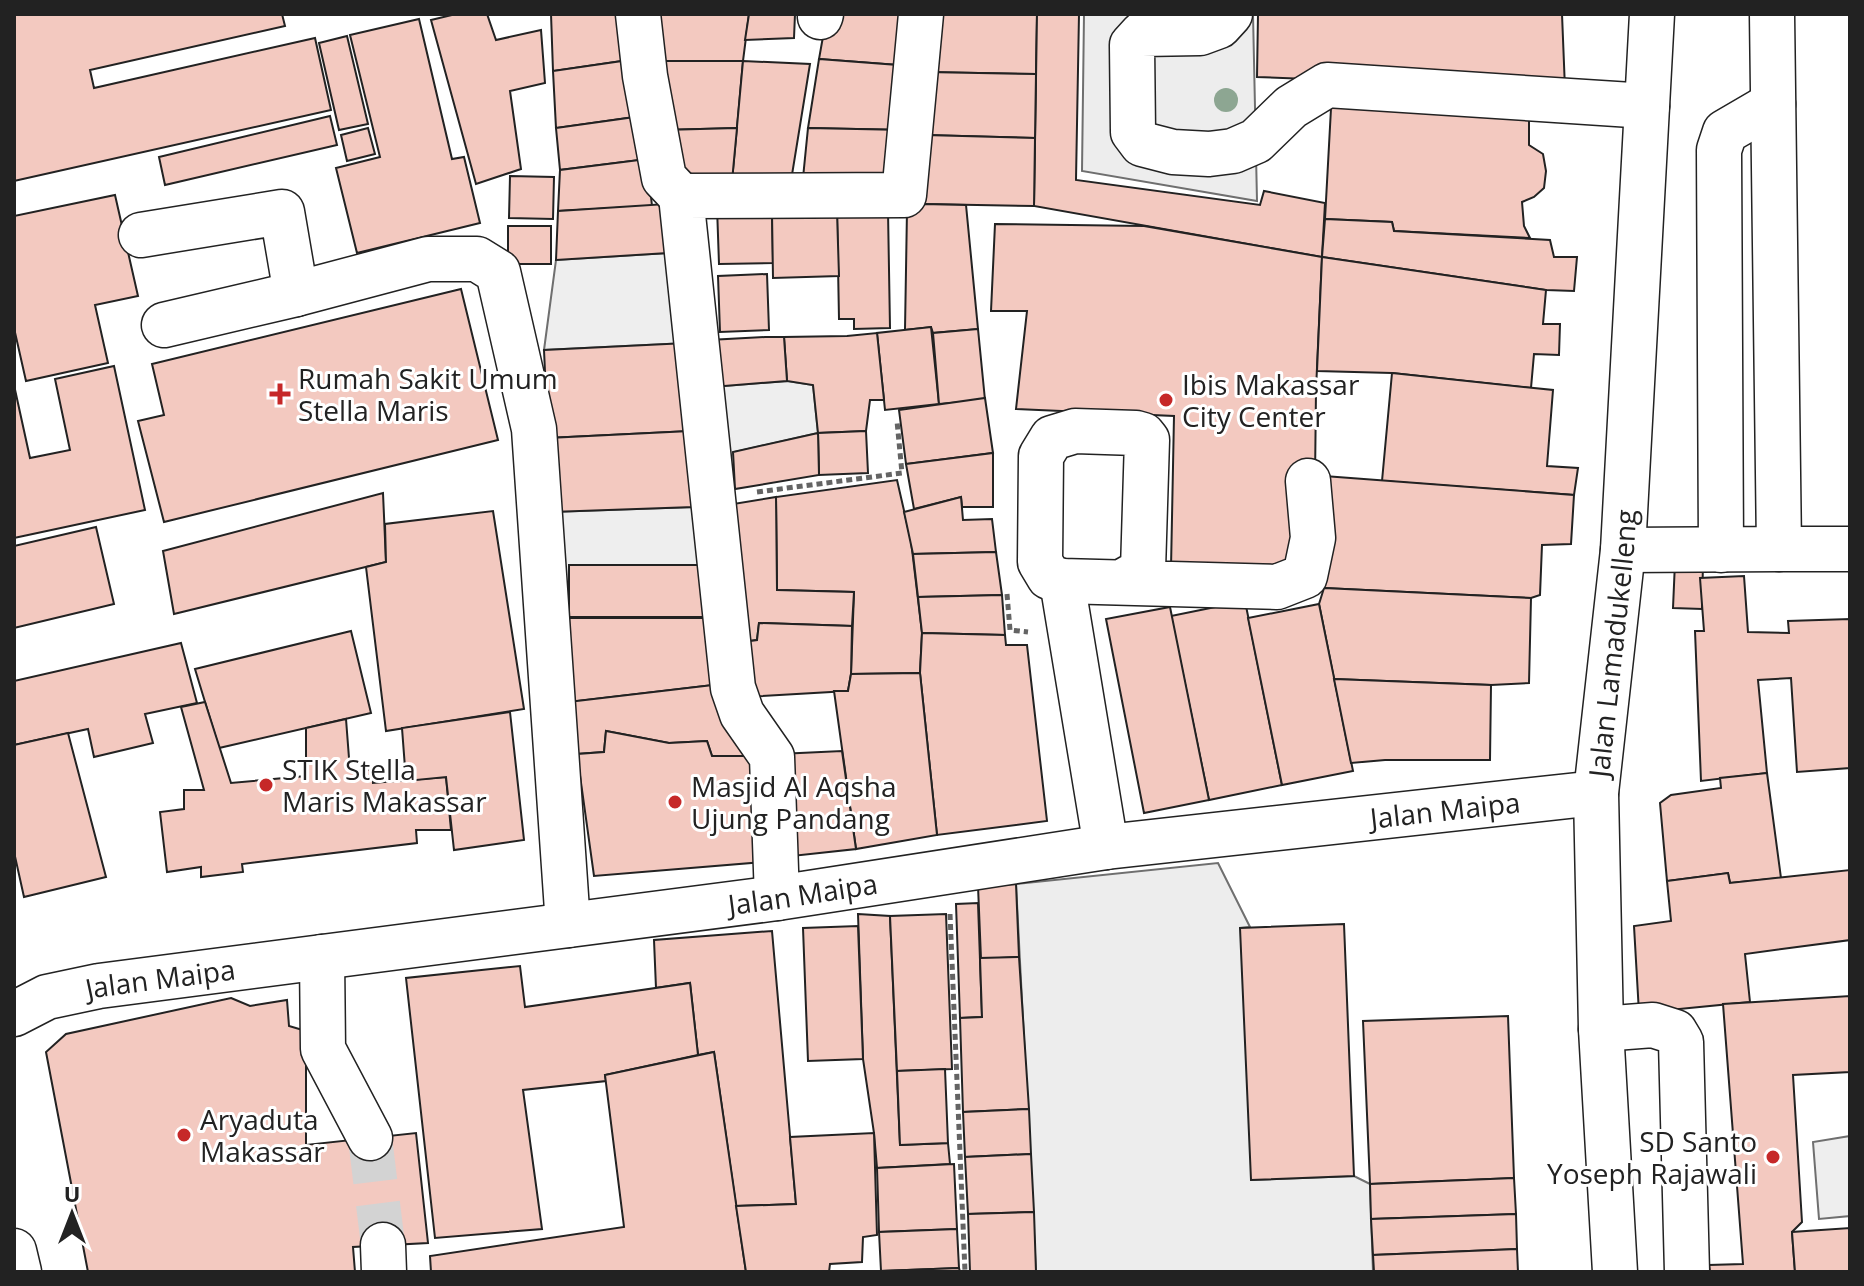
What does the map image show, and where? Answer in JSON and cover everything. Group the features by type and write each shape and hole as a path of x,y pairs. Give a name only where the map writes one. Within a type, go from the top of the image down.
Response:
{"street":[{"path":"638,14 645,76 664,178 681,196 733,688 742,714 772,757 777,898"},
{"path":"681,196 904,195 921,14"},
{"path":"1230,14 1219,26 1200,33 1142,34 1132,45 1133,132 1142,144 1173,152 1209,154 1233,151 1256,141 1291,107 1327,85 1647,106"},
{"name":"Jalan Lamadukelleng","path":"1615,1272 1601,1029 1596,793 1623,550 1652,14"},
{"path":"1772,14 1779,549"},
{"path":"1721,550 1719,150 1725,132 1773,104"},
{"path":"141,235 282,212 296,294"},
{"path":"164,325 428,259 477,259 498,272 534,429 523,468 562,926"},
{"path":"1122,582 1143,570 1147,440 1136,433 1075,431 1052,438 1041,456 1040,562 1049,577 1062,581 1277,587 1305,576 1313,538 1308,481"},
{"path":"1623,550 1850,549"},
{"path":"1062,581 1106,847"},
{"name":"Jalan Maipa","path":"14,1014 47,997 99,986 777,898 1106,847 1596,793"},
{"path":"322,957 323,1049 370,1138"},
{"path":"1601,1029 1653,1025 1675,1032 1681,1042 1687,1272"},
{"path":"14,1251 19,1272"}],"path":[{"path":"712,498 902,473 897,421"},
{"path":"949,873 965,1272"}],"shaded area":[{"path":"1084,14 1253,14 1257,201 1082,171"},
{"path":"668,253 687,343 544,350 556,260"},
{"path":"787,381 813,385 818,433 734,452 735,489 719,488 712,387"},
{"path":"694,507 704,565 569,565 569,617 562,618 551,512"},
{"path":"1218,863 1250,927 1241,928 1252,1180 1354,1176 1370,1184 1373,1272 1036,1272 1016,884"},
{"path":"1850,1136 1850,1216 1819,1219 1813,1142"}],"building":[{"path":"14,14 282,14 285,26 90,70 94,88 315,38 331,110 14,181"},
{"path":"456,14 487,14 496,40 541,30 545,83 510,91 521,169 476,184 431,20"},
{"path":"551,14 626,14 636,59 553,71"},
{"path":"650,14 749,14 743,61 652,61"},
{"path":"749,14 795,14 794,38 745,40"},
{"path":"827,14 913,14 911,66 819,59"},
{"path":"927,14 1037,14 1036,74 926,72"},
{"path":"1037,14 1079,14 1076,180 1260,205 1264,191 1325,203 1322,257 1034,206"},
{"path":"1258,14 1562,14 1565,89 1257,77"},
{"path":"419,19 452,159 464,157 480,223 357,253 336,168 380,157 350,35"},
{"path":"347,36 368,124 339,130 319,43"},
{"path":"636,59 642,116 556,128 553,71"},
{"path":"819,59 911,66 905,130 808,128"},
{"path":"652,61 743,61 737,128 663,130"},
{"path":"743,61 810,64 791,181 732,181"},
{"path":"926,72 1036,74 1035,138 925,135"},
{"path":"1332,90 1538,107 1529,121 1529,145 1543,154 1546,171 1544,188 1522,202 1524,226 1530,238 1394,231 1392,222 1325,219"},
{"path":"330,116 337,145 165,185 159,157"},
{"path":"642,116 647,159 560,170 556,128"},
{"path":"368,128 375,154 347,161 341,135"},
{"path":"737,128 732,181 669,178 663,130"},
{"path":"808,128 905,130 897,188 802,188"},
{"path":"925,135 1035,138 1034,206 923,204"},
{"path":"647,159 652,206 558,211 560,170"},
{"path":"510,176 554,177 553,219 509,218"},
{"path":"115,195 138,296 95,305 108,363 26,381 14,328 14,216"},
{"path":"666,204 668,253 556,260 558,211"},
{"path":"923,204 966,205 978,329 933,333 931,327 905,330 907,210"},
{"path":"772,205 773,263 719,264 717,207"},
{"path":"888,211 890,328 854,329 854,319 839,319 837,212"},
{"path":"837,212 839,276 773,278 772,214"},
{"path":"1325,219 1392,222 1394,231 1550,240 1554,257 1577,257 1574,291 1546,290 1322,257"},
{"name":"Ibis Makassar City Center","path":"995,224 1144,226 1322,257 1315,481 1300,564 1171,568 1174,416 1016,409 1027,311 991,311"},
{"path":"508,226 551,226 551,264 508,264"},
{"path":"1322,257 1546,290 1543,324 1560,324 1559,355 1534,354 1531,388 1392,373 1317,371"},
{"path":"767,274 769,330 720,332 718,276"},
{"path":"461,289 498,440 164,522 138,421 164,415 152,364"},
{"path":"931,327 939,404 885,410 877,333"},
{"path":"978,329 985,400 939,404 933,333"},
{"path":"877,333 884,400 870,400 866,431 818,433 813,385 787,381 784,337"},
{"path":"784,337 787,381 712,387 709,340"},
{"path":"687,343 690,431 548,438 544,350"},
{"path":"114,366 145,510 14,538 14,385 30,458 70,450 55,379"},
{"path":"1392,373 1553,390 1547,466 1578,468 1574,495 1382,481"},
{"path":"985,398 993,453 906,464 899,410"},
{"path":"690,431 694,507 551,512 548,438"},
{"path":"866,431 868,473 819,475 818,433"},
{"path":"818,433 819,475 735,489 733,452"},
{"path":"993,453 993,507 962,507 961,497 914,509 906,464"},
{"path":"1324,476 1574,495 1571,544 1542,545 1540,595 1531,598 1324,588"},
{"path":"897,480 911,541 922,633 920,673 851,674 854,592 777,590 776,497"},
{"path":"383,493 386,562 174,614 163,551"},
{"path":"776,497 777,590 854,592 852,626 759,623 757,640 735,643 721,506"},
{"path":"961,497 963,520 992,519 996,552 913,554 904,512"},
{"path":"493,511 524,709 386,731 366,567 386,562 385,524"},
{"path":"96,527 114,604 14,628 14,546"},
{"path":"996,552 1002,595 918,597 913,554"},
{"path":"1675,562 1703,563 1702,609 1673,608"},
{"path":"569,565 704,565 704,617 569,617"},
{"path":"1744,576 1748,632 1789,633 1788,621 1850,619 1850,768 1797,772 1791,678 1758,680 1767,773 1701,781 1695,631 1704,631 1700,578"},
{"path":"1324,588 1531,598 1529,683 1491,685 1334,679 1319,604"},
{"path":"1002,595 1005,635 922,633 918,597"},
{"path":"1245,601 1282,785 1209,800 1171,616"},
{"path":"1319,604 1353,771 1282,785 1248,618"},
{"path":"1170,607 1209,800 1144,813 1106,619"},
{"path":"562,618 713,618 713,685 568,702"},
{"path":"759,623 852,626 848,691 745,697 735,643 757,640"},
{"path":"351,631 371,713 219,748 195,669"},
{"path":"922,633 1005,635 1006,645 1027,645 1047,821 937,835 920,673"},
{"path":"181,643 197,703 145,714 153,743 94,757 88,729 14,745 14,681"},
{"path":"920,673 937,835 856,849 834,691 848,691 851,674"},
{"path":"1334,679 1491,685 1490,760 1351,763"},
{"path":"713,685 759,756 712,756 707,741 669,743 606,731 604,752 577,754 568,702"},
{"path":"205,702 231,783 306,776 306,728 346,719 350,771 373,769 373,783 446,777 451,830 416,830 417,843 242,864 243,872 201,877 201,867 167,872 160,812 184,809 184,790 204,790 181,707"},
{"path":"510,712 524,840 454,850 446,777 406,781 402,728"},
{"name":"Masjid Al Aqsha Ujung Pandang","path":"606,731 669,743 707,741 712,756 759,756 763,862 594,876 577,754 604,752"},
{"path":"68,733 106,877 24,897 14,852 14,745"},
{"path":"842,751 856,849 783,857 779,754"},
{"path":"1767,773 1781,878 1730,883 1728,873 1667,881 1660,803 1671,795 1721,788 1720,778"},
{"path":"1850,870 1850,940 1745,954 1750,1002 1639,1013 1634,926 1671,921 1667,881 1728,873 1730,883"},
{"path":"1016,884 1019,957 981,959 978,886"},
{"path":"978,903 982,1017 960,1018 956,904"},
{"path":"858,914 890,916 900,1145 948,1143 950,1164 877,1168 863,1059"},
{"path":"946,914 952,1069 897,1071 890,916"},
{"path":"1344,924 1354,1176 1251,1180 1240,928"},
{"path":"858,926 863,1059 808,1061 803,928"},
{"path":"772,931 796,1204 736,1206 714,1052 698,1055 690,983 656,988 654,940"},
{"path":"1019,957 1029,1109 963,1112 960,1018 982,1017 980,958"},
{"path":"520,966 525,1007 690,983 698,1055 605,1075 606,1081 523,1090 542,1229 435,1238 406,978"},
{"path":"1850,996 1850,1072 1793,1075 1802,1222 1792,1232 1795,1272 1710,1272 1709,1265 1743,1264 1723,1004"},
{"name":"Aryaduta Makassar","path":"231,998 250,1006 287,1000 289,1026 306,1031 306,1145 416,1133 428,1243 353,1247 355,1272 88,1272 46,1052 66,1034"},
{"path":"1508,1016 1514,1178 1370,1184 1363,1021"},
{"path":"714,1052 746,1272 431,1272 430,1256 624,1227 605,1075"},
{"path":"945,1069 948,1143 900,1145 897,1071"},
{"path":"1029,1109 1031,1154 965,1157 963,1112"},
{"path":"874,1133 877,1235 863,1237 862,1262 830,1264 829,1272 746,1272 736,1206 796,1204 790,1137"},
{"path":"1031,1154 1034,1212 968,1214 965,1157"},
{"path":"954,1164 957,1229 879,1232 877,1168"},
{"path":"1514,1178 1516,1214 1371,1219 1370,1184"},
{"path":"1034,1212 1036,1272 970,1272 968,1214"},
{"path":"1516,1214 1517,1249 1373,1255 1371,1219"},
{"path":"1850,1228 1850,1272 1795,1272 1792,1232"},
{"path":"957,1229 959,1268 881,1271 879,1232"},
{"path":"1517,1249 1518,1272 1374,1272 1373,1255"},
{"path":"959,1268 960,1272 881,1272 881,1271"}],"tunnel":[{"path":"370,1138 383,1245"}],"place":[{"name":"Rumah Sakit Umum Stella Maris","path":"280,394"},
{"name":"Ibis Makassar City Center","path":"1166,400"},
{"name":"STIK Stella Maris Makassar","path":"266,785"},
{"name":"Masjid Al Aqsha Ujung Pandang","path":"675,802"},
{"name":"Aryaduta Makassar","path":"184,1135"},
{"name":"SD Santo Yoseph Rajawali","path":"1773,1157"}]}
